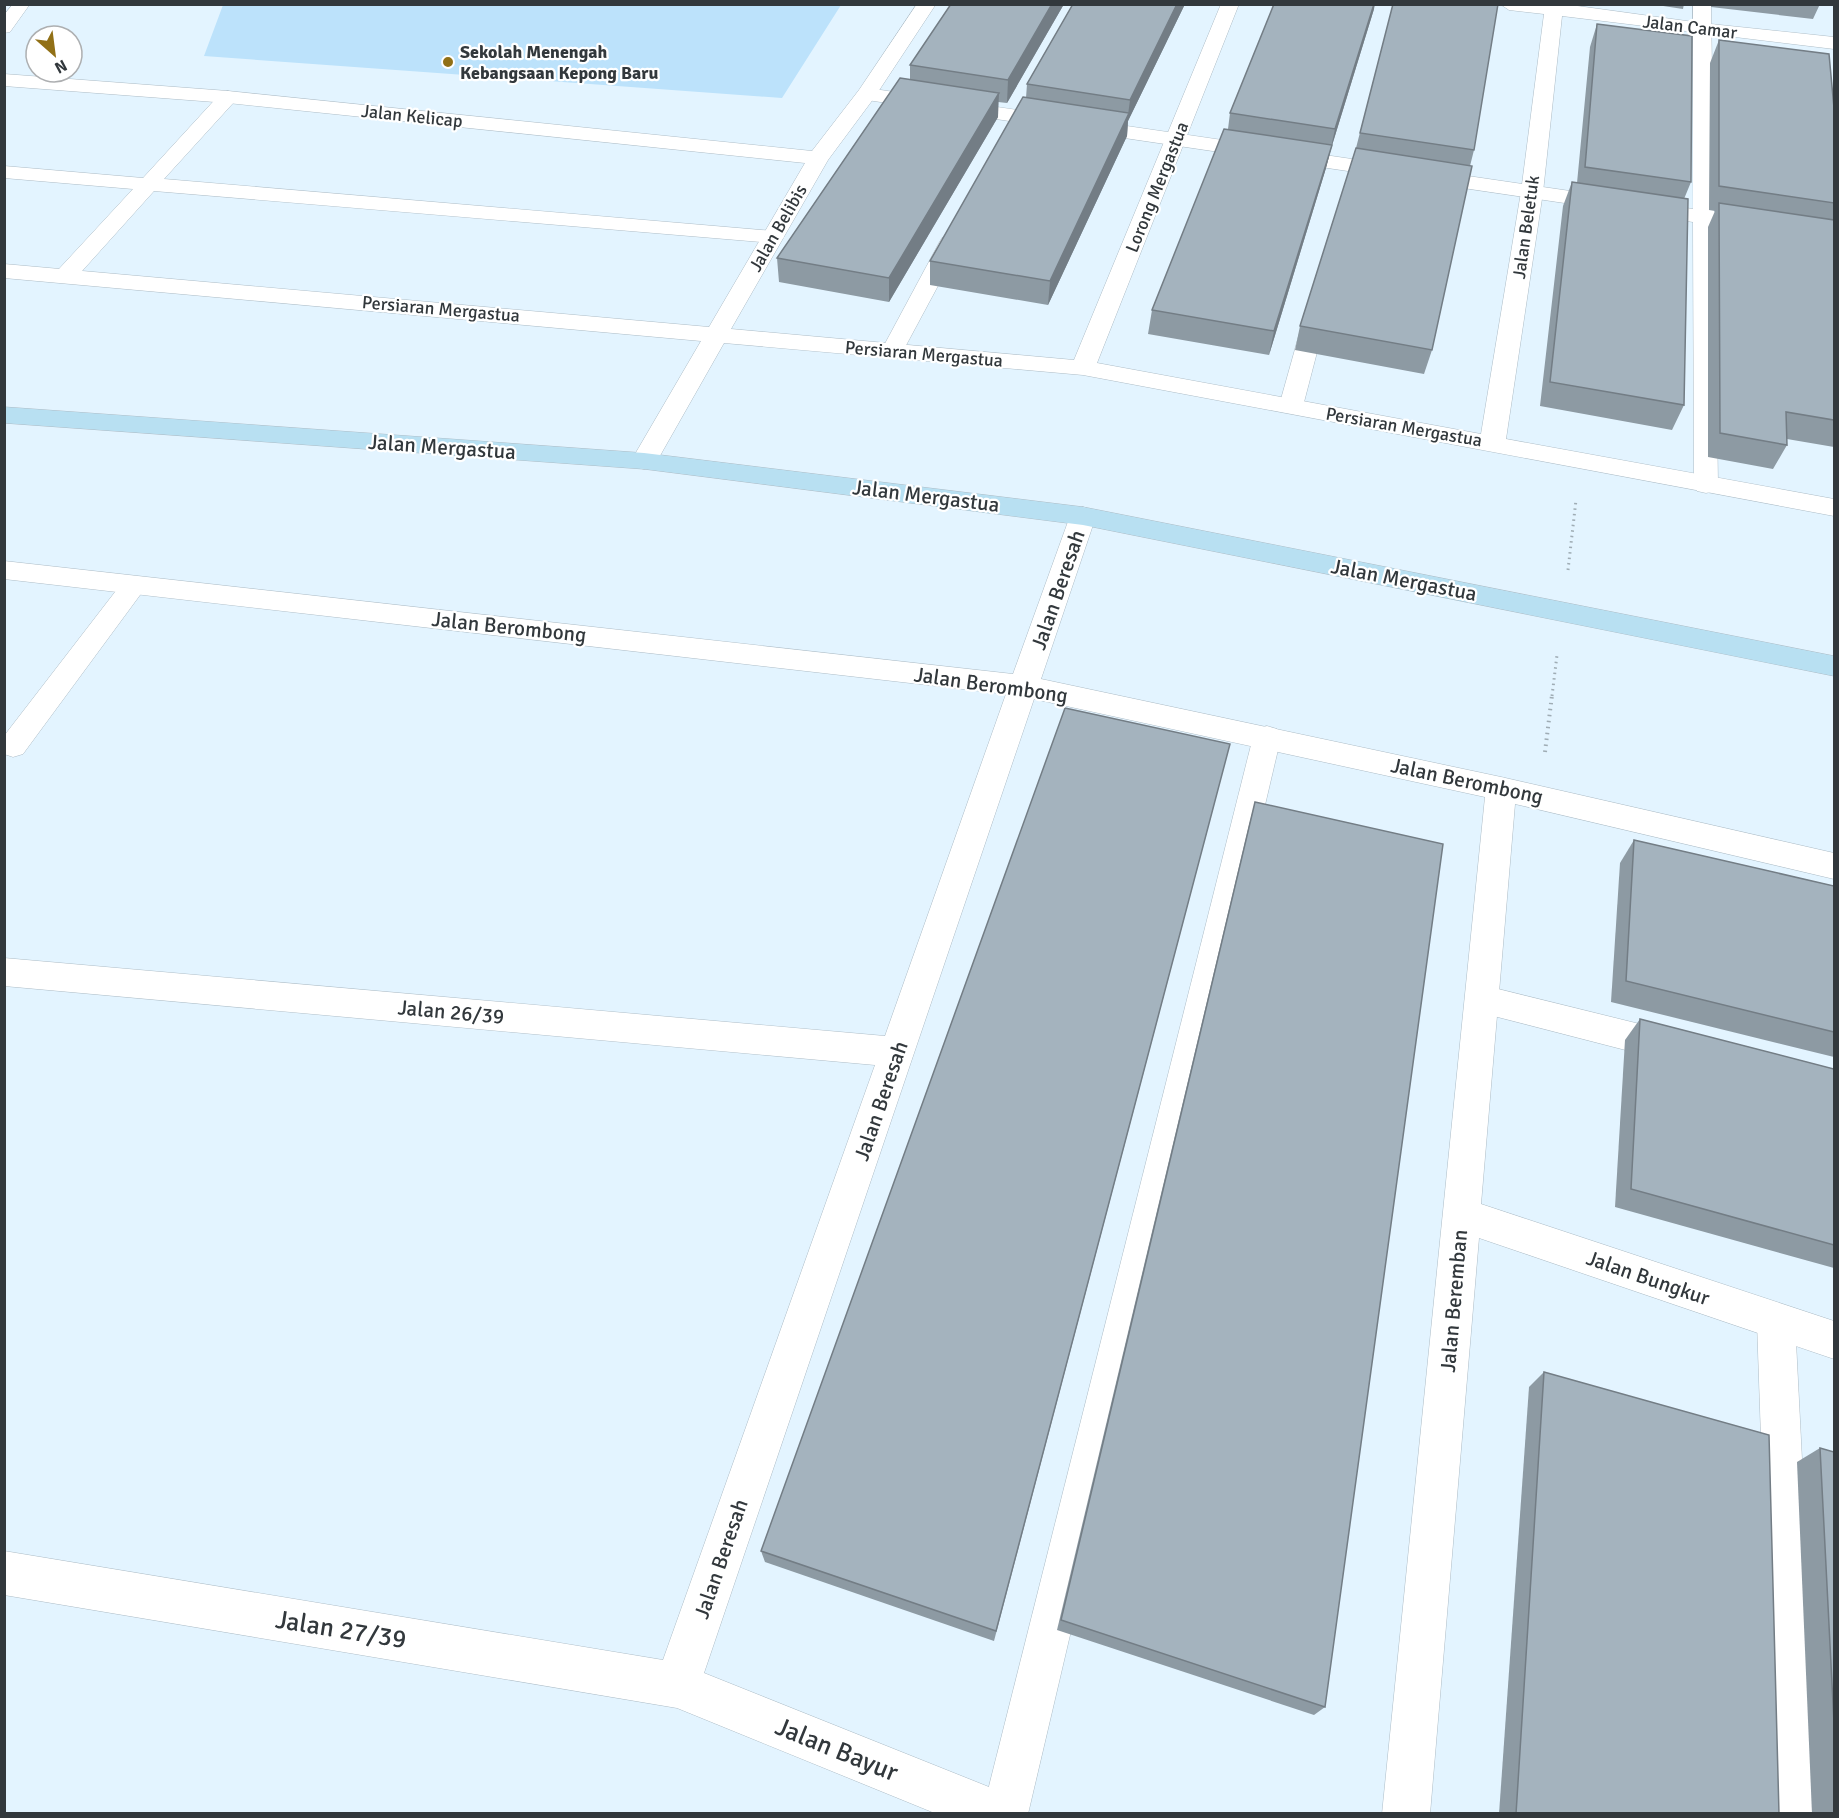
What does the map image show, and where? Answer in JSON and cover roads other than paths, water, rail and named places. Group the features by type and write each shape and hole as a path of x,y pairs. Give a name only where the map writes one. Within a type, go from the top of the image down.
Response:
{"main road":[{"name":"Jalan Mergastua","path":"4,415 644,461 1083,516 1834,666"}],"street":[{"name":"Jalan Belibis","path":"644,461 818,158 867,93 927,4"},
{"name":"Lorong Mergastua","path":"1083,368 1230,4"},
{"name":"Jalan Camar","path":"1509,4 1553,7 1701,29 1834,43"},
{"name":"Jalan Beletuk","path":"1492,444 1532,192 1553,7"},
{"name":"Jalan Kelicap","path":"4,80 228,97 818,158"},
{"name":"Persiaran Mergastua","path":"4,271 1083,368 1834,508"},
{"name":"Jalan Beresah","path":"677,1685 1083,516"},
{"name":"Jalan Berombong","path":"4,570 1025,686 1501,789 1834,866"},
{"name":"Jalan Beremban","path":"1406,1814 1501,789"},
{"name":"Jalan 26/39","path":"4,972 897,1052"},
{"name":"Jalan Bungkur","path":"1462,1215 1834,1340"},
{"name":"Jalan 27/39","path":"4,1573 677,1685"},
{"name":"Jalan Bayur","path":"677,1685 997,1814"}],"lane":[{"path":"4,28 22,4"},
{"path":"1702,4 1707,485"},
{"path":"867,93 1705,217 1834,239"},
{"path":"1008,137 1029,96"},
{"path":"66,275 228,97"},
{"path":"1351,189 1364,144"},
{"path":"4,172 773,237"},
{"path":"892,351 958,228"},
{"path":"1291,406 1322,292"},
{"path":"13,746 134,585"},
{"path":"1005,1814 1267,738"},
{"path":"1482,999 1698,1054"},
{"path":"1776,1322 1797,1814"}],"place":[{"name":"Sekolah Menengah Kebangsaan Kepong Baru","path":"448,62"}]}
